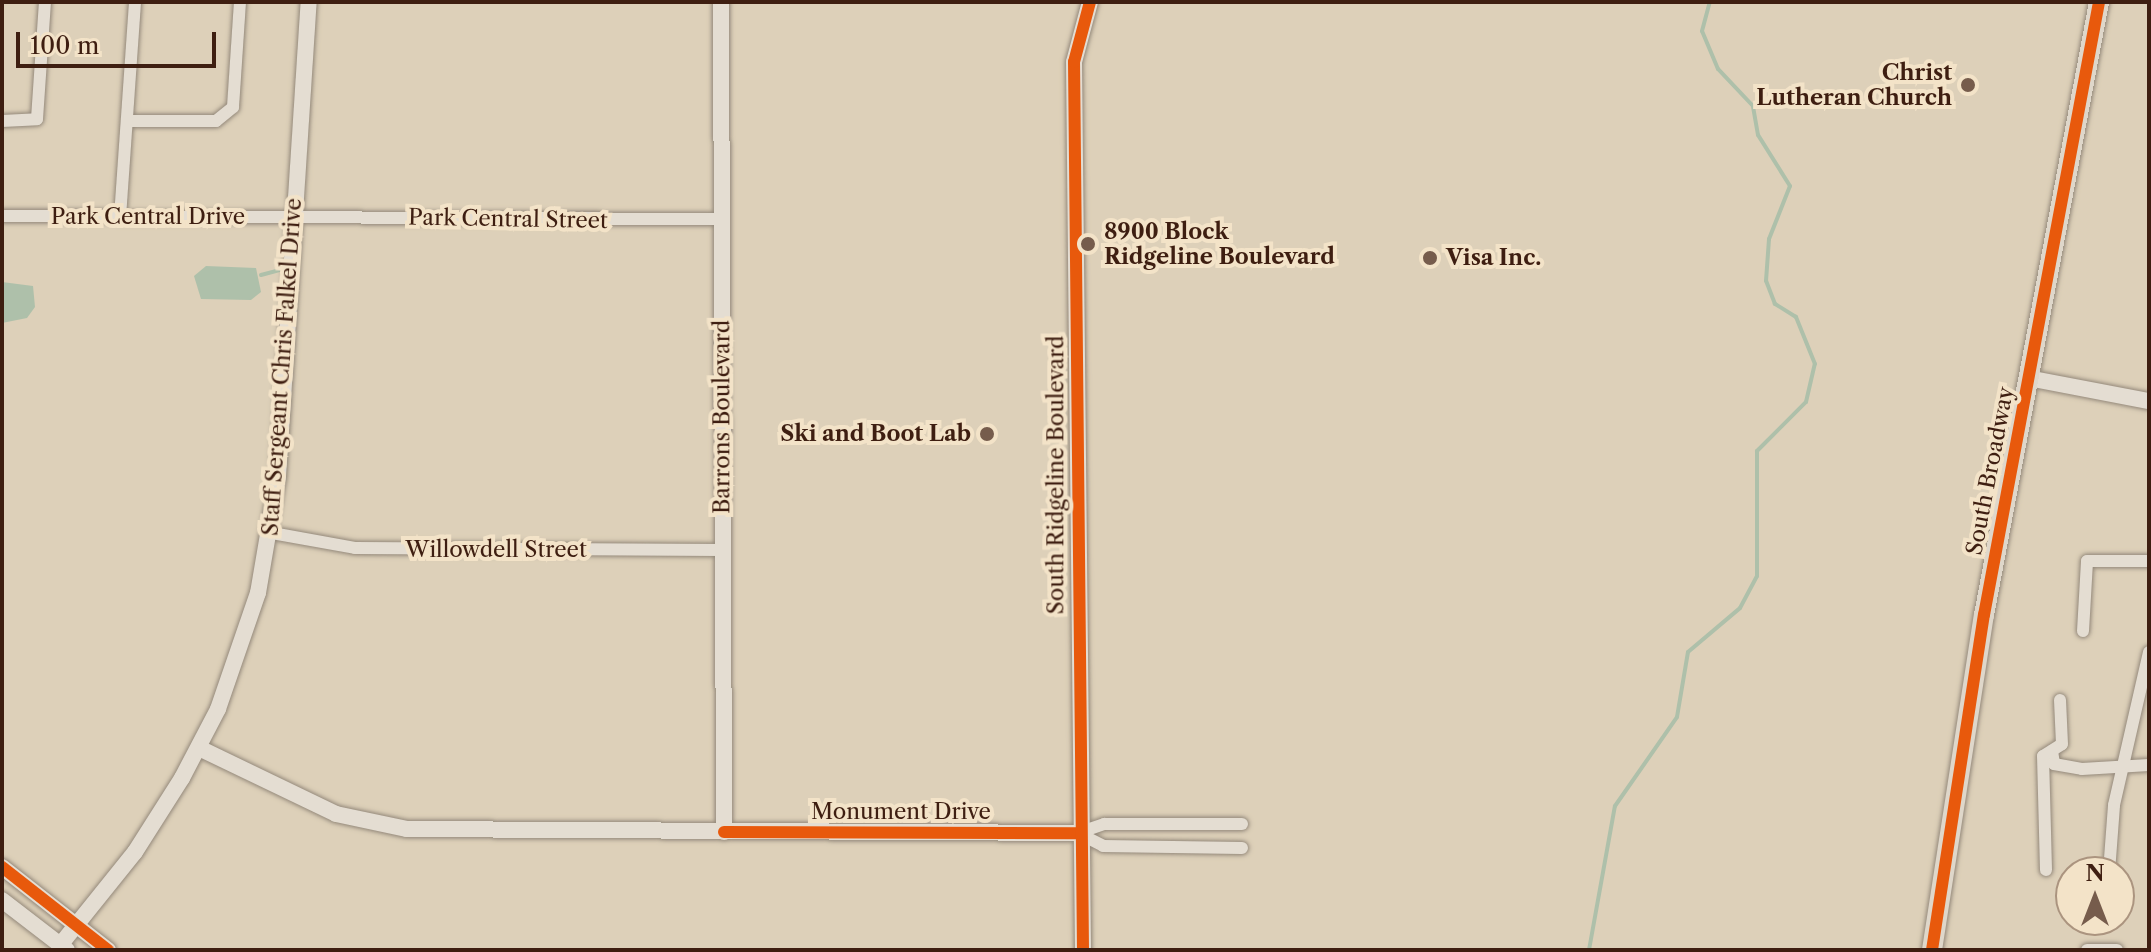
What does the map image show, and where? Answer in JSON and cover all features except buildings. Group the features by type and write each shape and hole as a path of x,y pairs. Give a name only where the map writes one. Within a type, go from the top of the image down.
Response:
{"main road":[{"name":"South Broadway","path":"1932,950 2028,378 2099,2"}],"street":[{"path":"2,121 37,119 45,2"},
{"path":"120,217 135,2"},
{"path":"127,121 216,121 233,107 240,2"},
{"name":"Staff Sergeant Chris Falkel Drive","path":"64,947 142,843 199,748 248,626 272,533 309,2"},
{"name":"Barrons Boulevard","path":"721,2 724,832"},
{"name":"South Ridgeline Boulevard","path":"1083,950 1078,833 1074,62 1090,2"},
{"name":"Park Central Drive","path":"2,216 294,217"},
{"name":"Park Central Street","path":"294,217 722,219"},
{"path":"2028,378 2149,401"},
{"name":"Willowdell Street","path":"272,533 391,549 722,550"},
{"path":"2083,631 2087,561 2149,561"},
{"path":"2111,856 2125,762 2149,652"},
{"path":"2046,870 2052,750 2060,700"},
{"name":"Monument Drive","path":"199,748 326,810 387,826 724,832 1078,833 1104,824 1242,824"},
{"path":"2052,750 2054,764 2082,769 2125,762 2149,765"},
{"name":"Monument Drive","path":"1078,833 1103,846 1242,848"},
{"path":"2,867 81,923 108,950"},
{"path":"2,900 64,947"},
{"path":"2087,950 2117,950"}],"shaded area":[{"path":"206,266 256,268 261,292 251,300 201,299 194,276"},
{"path":"2,282 33,286 35,307 27,318 2,323"}],"waterway":[{"path":"1589,950 1615,806 1677,717 1688,652 1740,608 1757,576 1757,451 1806,402 1815,364 1796,317 1775,304 1766,281 1769,239 1790,186 1758,135 1753,106 1718,69 1702,31 1710,2"},
{"path":"261,275 280,270"}],"cycle path":[{"path":"1083,950 1074,62 1090,2"},
{"path":"1932,950 1984,615 2099,2"},
{"path":"724,832 1078,833"},
{"path":"2,867 108,950"}],"place":[{"name":"Christ Lutheran Church","path":"1968,85"},
{"name":"8900 Block Ridgeline Boulevard","path":"1088,244"},
{"name":"Visa Inc.","path":"1430,258"},
{"name":"Ski and Boot Lab","path":"987,434"}]}
